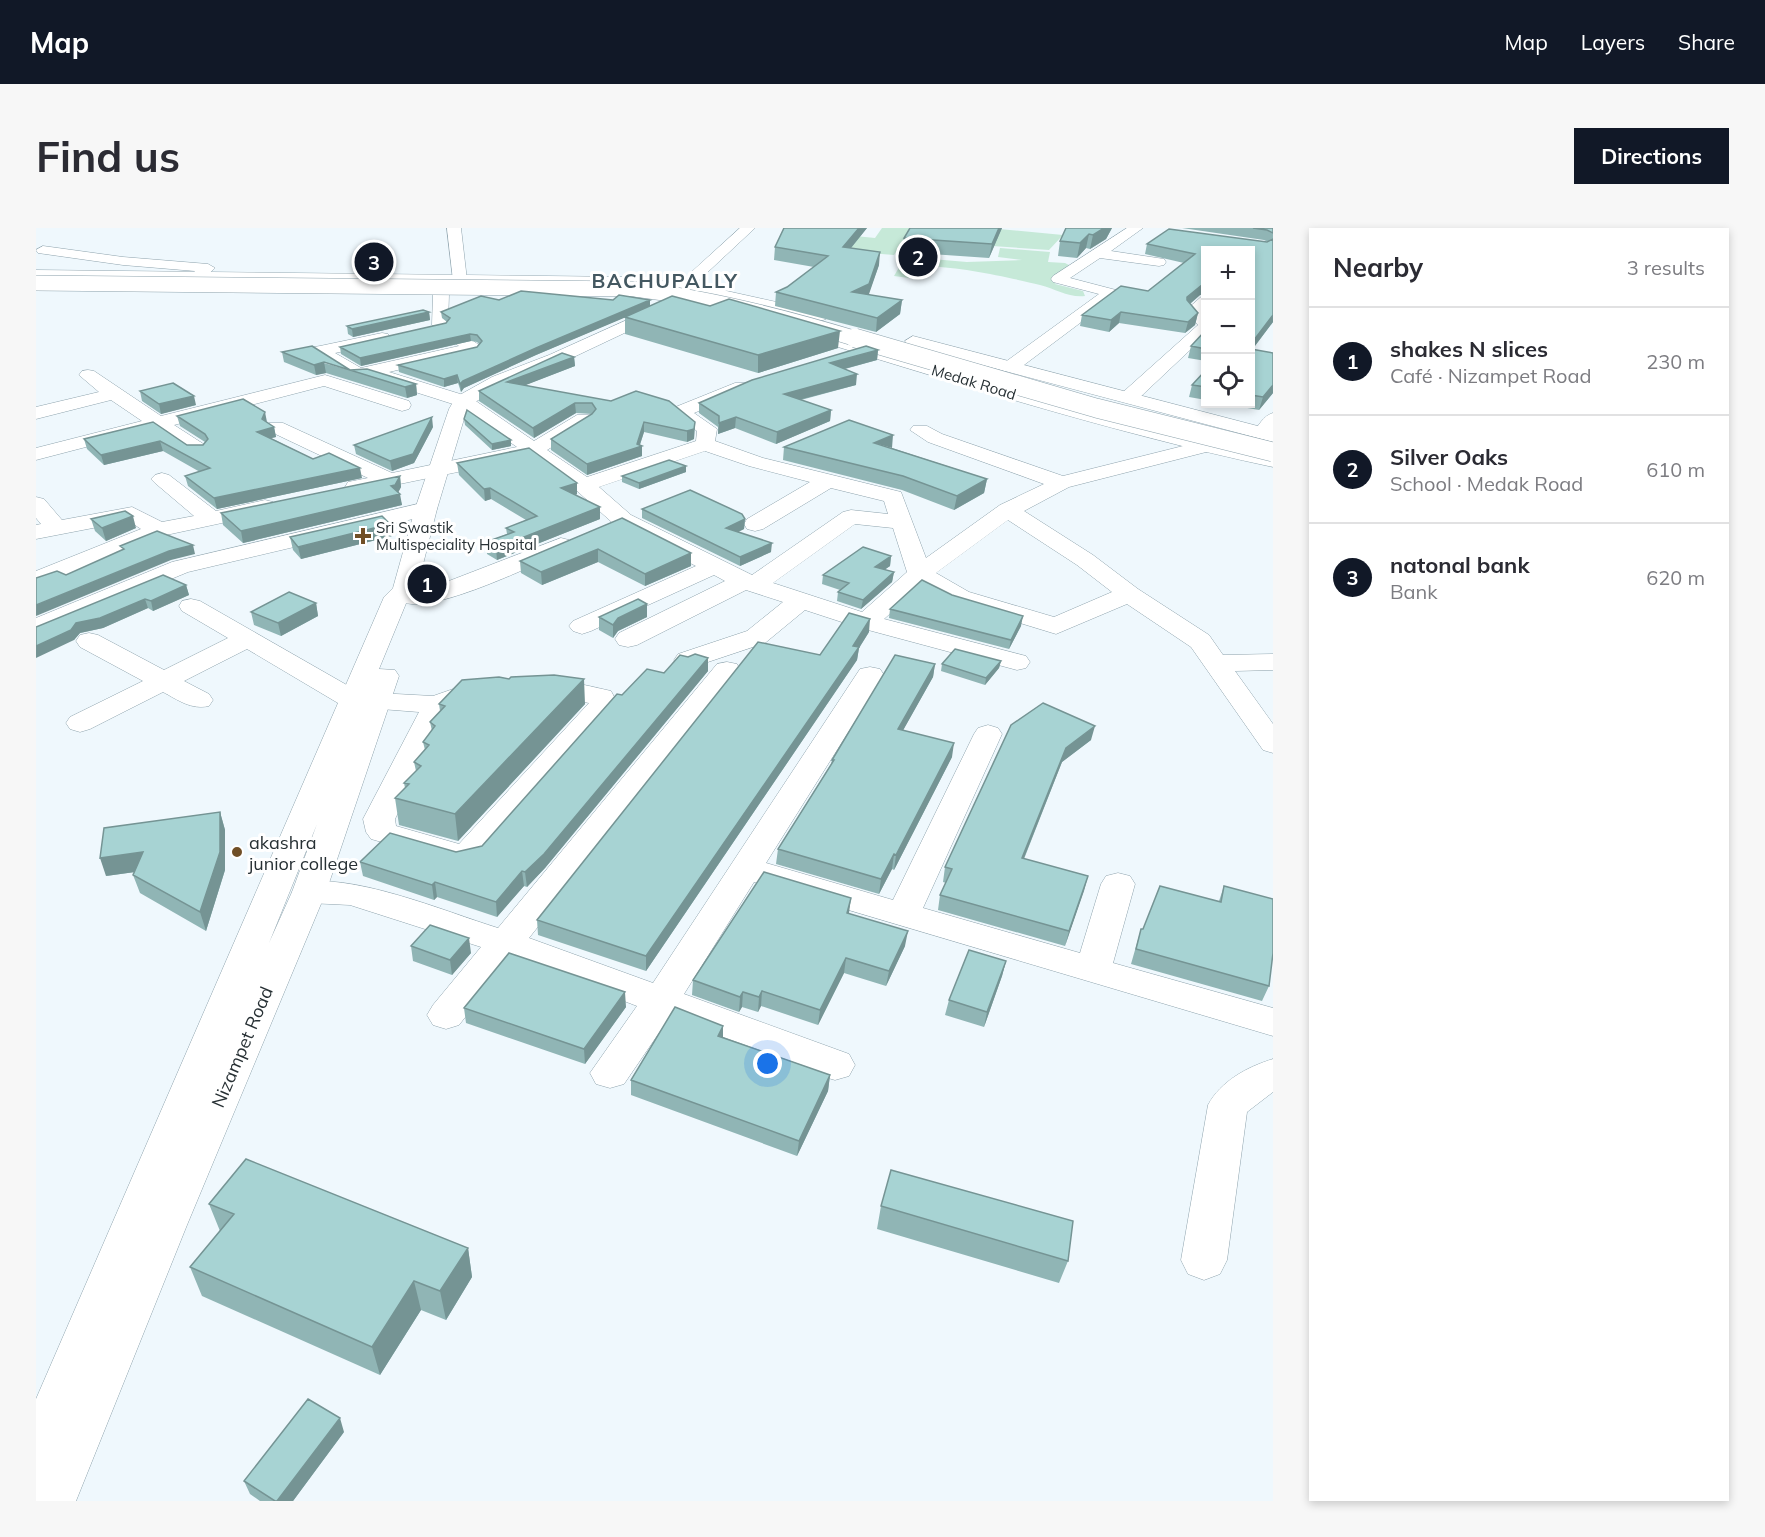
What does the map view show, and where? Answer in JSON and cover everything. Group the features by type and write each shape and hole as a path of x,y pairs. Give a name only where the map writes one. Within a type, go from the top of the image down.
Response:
{"street":[{"path":"454,228 460,280"},
{"path":"36,454 325,380 406,407 460,405 498,381 555,359 609,334 634,329 679,311 690,293 748,228"},
{"path":"36,276 460,280 503,287 690,293 759,228"},
{"path":"1010,367 1111,293 1058,279 1139,229"},
{"path":"43,250 123,261 208,268 197,277"},
{"path":"1098,253 1159,262"},
{"path":"36,276 630,285 693,291 856,330 1271,447"},
{"path":"36,283 634,289 689,295 763,311 1140,419 1271,447"},
{"path":"36,287 441,294 503,287"},
{"name":"Medak Road","path":"690,293 773,323 1016,396 1207,447 1271,447"},
{"name":"Medak Road","path":"690,293 803,312 1129,398 1271,447"},
{"path":"440,325 441,294"},
{"path":"1201,304 1194,310 1201,319"},
{"path":"418,330 440,325 471,348 492,356"},
{"path":"1129,398 1201,331"},
{"path":"396,335 320,351 358,374 471,348"},
{"path":"831,359 863,349"},
{"path":"369,372 460,405 533,450 584,485 601,529"},
{"path":"88,375 198,449"},
{"path":"705,444 707,429 680,412 756,382"},
{"path":"36,413 114,394"},
{"name":"Nizampet Road","path":"36,1458 409,595 426,509 460,405"},
{"path":"333,492 533,450 584,419"},
{"path":"276,427 389,480"},
{"path":"920,430 935,438 1062,483"},
{"path":"584,485 705,444 756,462 893,497 920,574 944,618 1017,662"},
{"path":"866,622 920,574 1008,510 1062,483 1207,447"},
{"path":"756,462 780,451"},
{"path":"162,479 212,518"},
{"path":"755,524 827,481"},
{"path":"36,580 159,530 289,502"},
{"path":"36,504 46,530 132,514 159,530"},
{"path":"36,627 180,567 426,509"},
{"path":"1008,510 1085,560 1129,594 1200,641 1273,744"},
{"path":"628,639 749,582 851,517 901,522"},
{"path":"409,595 449,590 601,529 715,566 749,582 866,622 944,618 1056,626 1129,594"},
{"path":"582,626 715,566"},
{"path":"687,660 756,637 802,600"},
{"path":"191,606 247,639 365,701 437,705 459,695 559,689 601,697 604,704 470,852 459,854 382,832 379,819 437,705"},
{"path":"80,723 247,639"},
{"path":"89,641 199,700"},
{"path":"1215,663 1273,662"},
{"path":"446,1015 507,943 727,670"},
{"path":"610,1073 661,1000 870,675"},
{"name":"Nizampet Road","path":"50,1501 165,1225 309,892 365,701"},
{"path":"903,915 988,734"},
{"path":"744,868 1273,1023"},
{"path":"1093,971 1118,884"},
{"path":"309,892 352,894 507,943 835,1065"},
{"path":"1204,1260 1228,1105 1253,1084 1273,1074"}],"green space":[{"path":"882,228 988,228 1063,235 1049,250 904,240 894,255 844,251 855,236 875,238"},
{"path":"1000,248 1050,252 1048,262 1065,263 1071,266 1055,284 1083,291 1085,296 1068,294 998,276 950,268 925,267 917,279 894,276 904,259 908,257 967,262 1022,260 998,257"}],"building":[{"path":"784,228 859,228 843,247 880,252 869,284 852,292 902,300 877,318 776,292 787,287 828,256 775,247"},
{"path":"910,228 999,228 992,244 904,238"},
{"path":"1066,228 1104,228 1093,235 1089,234 1080,243 1060,241"},
{"path":"1253,228 1273,228 1273,233 1267,230"},
{"path":"1169,229 1267,242 1273,239 1273,315 1255,339 1255,246 1201,246 1201,286 1187,297 1198,313 1188,322 1121,312 1111,320 1082,315 1121,286 1148,291 1195,254 1147,244"},
{"path":"521,291 613,300 619,295 650,300 536,348 460,384 457,375 444,379 398,365 477,347 482,341 477,335 470,334 360,358 340,347 446,323 450,318 441,312 481,296 499,300"},
{"path":"672,296 710,306 729,299 840,331 758,355 625,317"},
{"path":"423,310 429,312 352,329 347,326"},
{"path":"1201,335 1201,348 1191,346"},
{"path":"312,346 350,370 367,369 416,384 405,387 324,362 314,365 282,352"},
{"path":"866,346 878,350 830,363 857,374 784,394 831,410 777,432 736,417 719,423 719,416 699,403 752,380"},
{"path":"1255,350 1273,353 1273,385 1263,397 1255,396"},
{"path":"562,353 574,357 507,382 611,401 636,391 669,401 695,422 694,429 687,431 644,422 637,444 642,446 587,464 551,439 592,414 596,409 592,403 575,403 533,428 479,391"},
{"path":"1201,375 1201,386 1192,385"},
{"path":"173,383 194,396 159,404 140,391"},
{"path":"243,399 265,412 262,419 274,427 257,432 313,459 329,453 360,468 214,498 185,476 210,468 160,441 101,455 84,439 153,422 187,445 203,445 208,439 205,434 177,416"},
{"path":"467,410 511,440 492,444 464,419"},
{"path":"432,417 413,454 390,461 354,445"},
{"path":"849,420 893,435 874,443 987,479 957,496 903,476 784,447"},
{"path":"529,448 577,483 561,488 600,507 496,548 486,542 514,532 506,528 537,516 490,488 484,489 457,463"},
{"path":"669,460 686,466 639,483 622,476"},
{"path":"400,476 395,485 391,486 400,494 241,531 221,513"},
{"path":"690,490 742,514 745,519 726,528 772,543 740,557 642,509"},
{"path":"125,511 133,516 102,528 91,519"},
{"path":"382,516 390,524 298,547 290,537"},
{"path":"622,518 691,553 645,574 598,549 541,572 520,561"},
{"path":"157,531 193,545 169,551 36,605 36,578 57,571 66,575 124,549 120,546"},
{"path":"863,547 891,556 875,567 894,572 863,600 838,592 849,583 823,575"},
{"path":"163,575 186,585 151,601 145,599 100,618 76,623 71,630 36,646 36,627"},
{"path":"922,580 952,595 1023,616 1011,640 890,609"},
{"path":"289,592 316,603 278,623 251,612"},
{"path":"638,599 647,604 618,618 613,625 599,617"},
{"path":"849,613 870,619 853,646 859,647 646,956 537,920 758,642 820,655"},
{"path":"955,649 1001,661 986,678 942,664"},
{"path":"695,654 708,658 544,854 525,872 522,871 496,902 435,882 432,885 360,862 390,833 456,852 482,846 617,694 622,695 647,669 664,673 680,655 688,657"},
{"path":"895,655 935,664 898,729 954,743 896,855 894,854 881,879 778,849 834,760 832,760"},
{"path":"554,675 584,679 455,814 395,798 409,784 404,783 421,766 414,762 429,745 423,742 435,726 430,722 445,706 439,704 462,680"},
{"path":"1043,703 1095,726 1066,748 1022,858 1088,876 1069,931 940,895 952,869 945,867 1011,725"},
{"path":"220,812 220,852 200,912 133,875 143,852 100,858 104,828"},
{"path":"764,872 851,898 847,913 908,931 889,971 846,958 820,1010 762,991 759,997 743,992 740,997 693,980"},
{"path":"1160,886 1221,902 1224,886 1273,899 1273,953 1269,986 1136,949 1141,929 1143,929"},
{"path":"430,925 469,938 450,960 411,946"},
{"path":"969,950 1006,961 987,1012 949,1000"},
{"path":"509,953 625,992 584,1049 464,1008"},
{"path":"675,1007 723,1026 718,1036 830,1075 799,1141 631,1080"},
{"path":"246,1159 468,1248 440,1291 414,1281 372,1347 190,1267 234,1214 209,1204"},
{"path":"891,1170 1073,1221 1068,1261 881,1206"},
{"path":"308,1399 340,1418 275,1501 244,1481"}],"place":[{"name":"Silver Oaks","path":"918,257"},
{"name":"natonal bank","path":"374,262"},
{"name":"Sri Swastik Multispeciality Hospital","path":"363,536"},
{"name":"shakes N slices","path":"427,584"},
{"name":"akashra junior college","path":"237,852"}],"district":[{"name":"BACHUPALLY","path":"665,280"}]}
